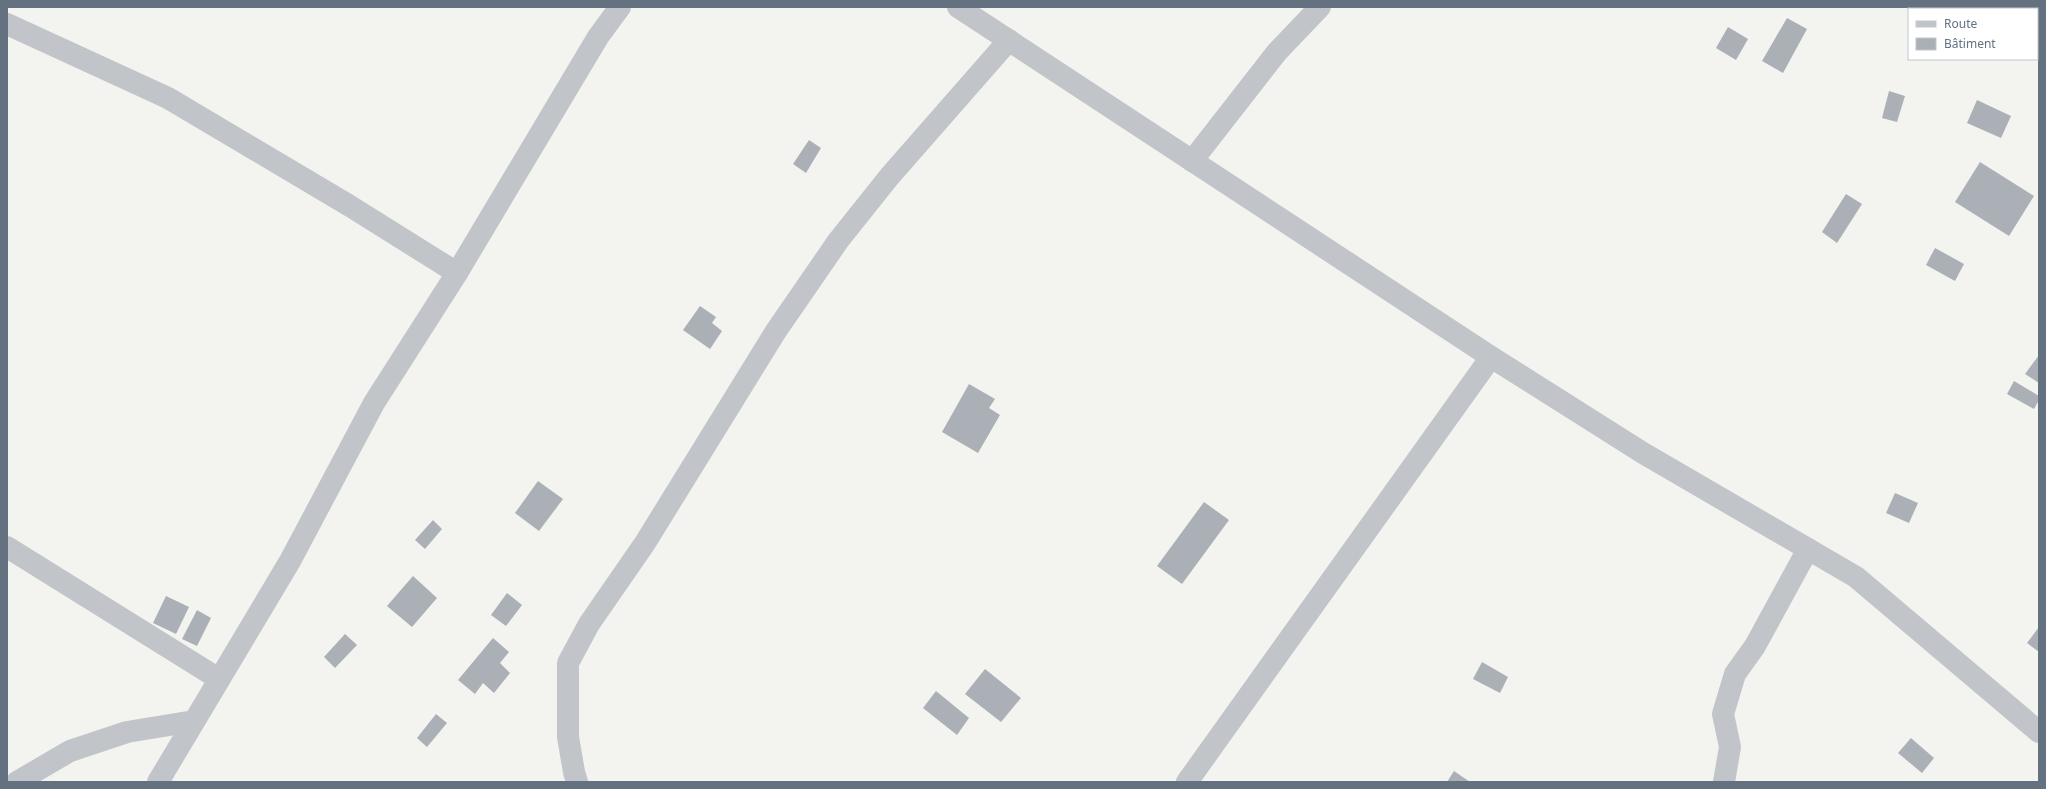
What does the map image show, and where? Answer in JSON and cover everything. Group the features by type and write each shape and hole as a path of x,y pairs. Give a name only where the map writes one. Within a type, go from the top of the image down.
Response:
{"street":[{"path":"158,782 290,561 374,403 457,273 598,37 620,7"},
{"path":"958,7 1491,357 1643,453 1856,576 2039,732"},
{"path":"1192,161 1277,52 1320,7"},
{"path":"7,24 168,98 350,206 457,273"},
{"path":"577,782 568,737 568,662 589,624 645,543 776,331 838,241 889,177 1009,40"},
{"path":"1187,782 1491,357"},
{"path":"7,547 219,679"},
{"path":"1724,782 1730,747 1723,714 1735,674 1755,646 1808,549"},
{"path":"17,782 70,751 127,732 194,721"}],"building":[{"path":"1787,18 1807,29 1783,73 1762,61"},
{"path":"1728,27 1748,39 1736,60 1716,48"},
{"path":"1889,91 1905,96 1897,122 1882,118"},
{"path":"1977,100 2011,116 2001,138 1967,123"},
{"path":"809,140 821,148 806,173 793,164"},
{"path":"1980,162 2034,196 2009,236 1955,202"},
{"path":"1846,194 1862,204 1837,243 1822,232"},
{"path":"1935,248 1964,264 1955,281 1926,265"},
{"path":"700,306 716,317 712,323 722,331 710,349 683,330"},
{"path":"2039,355 2039,383 2025,374"},
{"path":"2014,381 2039,396 2039,400 2034,409 2007,394"},
{"path":"969,384 995,399 989,408 1000,415 978,453 942,432"},
{"path":"538,481 563,499 539,531 515,513"},
{"path":"1895,493 1918,503 1909,523 1886,513"},
{"path":"1204,502 1229,520 1182,584 1157,566"},
{"path":"433,520 442,529 425,549 415,540"},
{"path":"413,576 437,598 412,627 387,606"},
{"path":"507,593 522,605 506,626 491,615"},
{"path":"166,596 189,607 176,634 153,623"},
{"path":"197,610 211,618 197,646 182,639"},
{"path":"2039,627 2039,652 2027,643"},
{"path":"345,634 357,645 335,668 324,657"},
{"path":"493,638 509,652 500,663 510,673 494,693 483,683 475,694 458,680"},
{"path":"1482,662 1508,677 1500,693 1473,679"},
{"path":"985,669 1021,698 1001,722 965,694"},
{"path":"936,691 969,718 957,735 923,708"},
{"path":"436,714 447,723 427,747 417,738"},
{"path":"1911,738 1934,758 1922,773 1898,753"},
{"path":"1454,771 1470,782 1447,782"}]}
